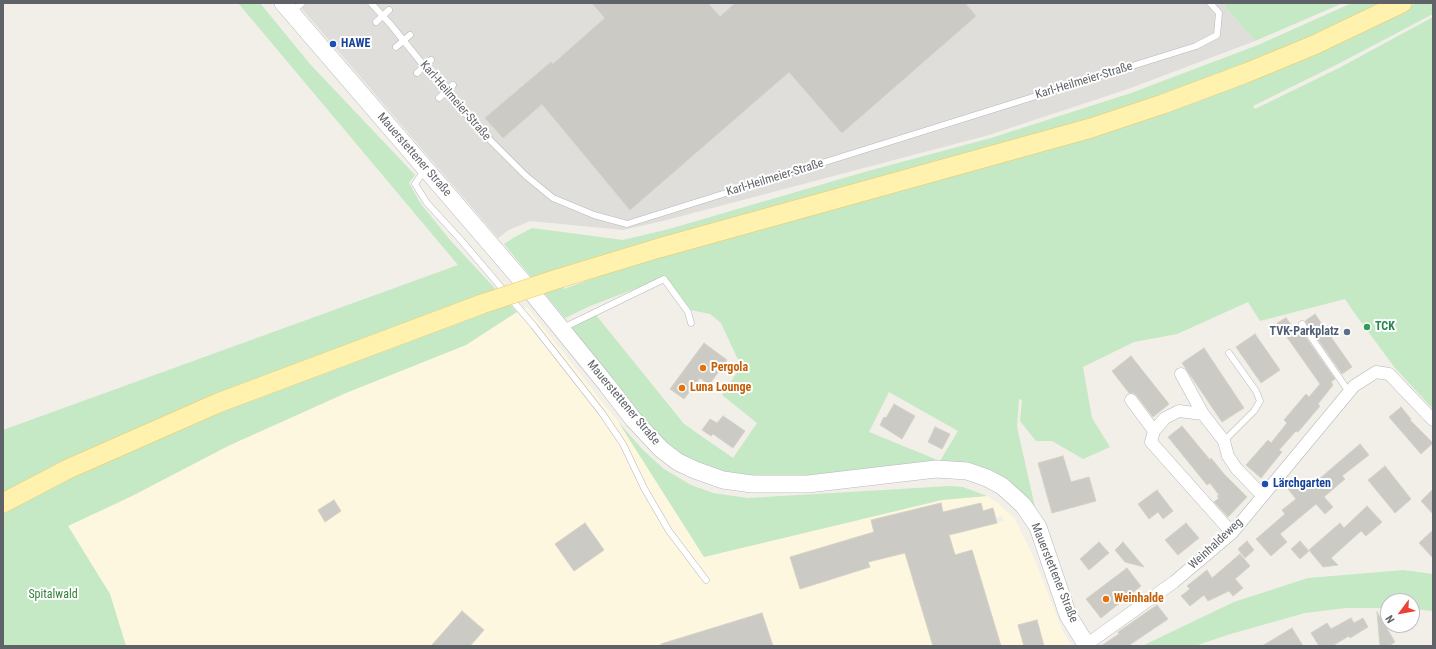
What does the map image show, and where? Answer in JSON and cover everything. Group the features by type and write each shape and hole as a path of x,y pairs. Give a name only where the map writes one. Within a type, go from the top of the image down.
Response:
{"main road":[{"path":"3,503 68,470 218,402 482,304 556,279 659,248 1091,128 1163,104 1246,73 1314,45 1402,3"},
{"name":"Mauerstettener Straße","path":"292,6 426,169 525,284 633,419 661,449 678,462 695,470 723,480 752,484 808,484 936,469 967,471 987,478 1002,486 1023,505 1038,527 1068,615 1087,645"}],"street":[{"name":"Weinhaldeweg","path":"1087,645 1174,582 1232,533 1354,386 1376,372 1388,374 1433,420"},
{"path":"1181,374 1203,414 1224,441 1228,456 1236,468 1263,496"},
{"path":"1131,400 1154,431"},
{"path":"1203,414 1180,411 1165,418 1154,431 1151,442 1232,533"}],"lane":[{"name":"Karl-Heilmeier-Straße","path":"371,3 404,40 445,92 516,166 554,198 594,215 627,224 1196,46 1217,35 1219,14 1210,3"},
{"path":"376,22 389,10"},
{"path":"396,47 410,35"},
{"path":"417,73 431,60"},
{"path":"439,98 453,85"},
{"path":"426,169 415,184 427,203 460,239 529,320 602,413 623,444 644,488 669,531 706,580"},
{"path":"561,328 584,319 664,279 688,312 691,323"},
{"path":"1302,324 1349,392"},
{"path":"1224,441 1254,412 1260,401 1256,391 1229,353"}],"shaded area":[{"path":"297,3 1222,3 1255,41 1128,89 989,135 663,221 623,230 530,221 509,230 498,238"},
{"path":"527,307 619,423 704,557 942,500 987,496 998,503 1015,519 1034,558 1063,632 1072,646 1001,646 971,550 910,568 933,646 773,646 762,613 653,646 470,646 484,630 462,611 431,646 126,646 110,594 68,526 132,496 228,446 346,393","holes":["333,500 341,511 325,521 318,510","941,503 943,512 980,503 983,511 993,508 996,518 1002,516 1004,521 949,535 951,541 872,520","860,536 869,567 800,588 790,557"]}],"green space":[{"name":"Spitalwald","path":"238,3 260,3 310,64 415,175 409,183 421,204 451,241 517,312 466,345 346,393 228,446 132,496 68,526 110,594 126,646 3,646 3,430 458,265"},
{"path":"1222,3 1343,3 1255,41"},
{"path":"1352,3 1390,3 1313,40 1161,99 942,166 871,183 552,273 564,289 632,264 1080,140 1165,111 1249,79 1315,51 1416,3 1433,3 1433,14 1336,65 1253,106 1255,109 1339,68 1433,17 1433,409 1395,368 1345,299 1260,321 1248,302 1177,334 1134,342 1083,367 1092,418 1110,447 1083,459 1052,441 1036,441 1020,421 1022,400 1019,399 1017,427 1037,516 1027,503 990,473 972,469 939,465 811,478 753,481 724,476 696,466 680,458 664,444 638,414 571,328 596,315 684,424 733,458 757,423 722,395 741,366 721,323 710,314 691,310 666,277 590,306 565,318 504,244 532,228 623,240 669,229 868,171 991,138 1131,93 1258,45","holes":["889,392 958,431 940,461 869,432"]},
{"path":"619,423 644,451 664,469 691,485 713,493 748,498 950,486 963,487 987,496 942,500 704,557"},
{"path":"1403,570 1433,574 1433,611 1420,610 1420,593 1380,593 1380,608 1346,608 1305,613 1227,635 1195,646 1142,646 1234,602 1308,578"}],"building":[{"path":"592,3 708,3 720,17 735,3 965,3 976,16 842,133 789,72 630,210 542,104 503,138 485,118 551,62 553,64 605,18"},
{"path":"1315,314 1352,367 1342,374 1305,321"},
{"path":"1286,318 1294,328 1298,326 1335,379 1331,382 1333,385 1318,404 1320,406 1298,432 1296,431 1279,450 1282,452 1261,478 1246,465 1268,440 1271,443 1287,423 1284,420 1306,394 1309,397 1320,384 1277,323"},
{"path":"1255,334 1280,370 1261,383 1236,347"},
{"name":"Pergola","path":"704,343 727,360 709,385 700,378 684,399 670,389"},
{"path":"1204,348 1244,408 1222,422 1182,363"},
{"path":"1131,356 1169,404 1153,417 1137,396 1134,393 1129,393 1112,371"},
{"path":"894,404 915,416 902,439 880,425"},
{"path":"1401,407 1411,419 1410,420 1433,443 1421,454 1389,417"},
{"path":"723,416 745,431 733,448 713,434 711,436 702,430 710,419 717,423"},
{"path":"1182,426 1210,460 1211,458 1224,474 1247,497 1228,517 1214,502 1219,498 1217,496 1219,495 1210,483 1207,485 1168,437"},
{"path":"935,427 950,434 942,449 928,442"},
{"path":"1360,444 1369,455 1342,476 1345,479 1324,497 1333,507 1325,514 1316,504 1280,534 1287,542 1271,556 1256,539 1285,514 1282,510 1296,499 1288,489 1296,482 1304,492"},
{"path":"1063,456 1071,482 1089,477 1096,501 1052,513 1038,463"},
{"path":"1385,466 1411,499 1395,513 1368,480"},
{"path":"1433,489 1433,514 1421,501"},
{"path":"1157,490 1173,511 1163,519 1158,512 1149,519 1138,504"},
{"path":"334,500 341,511 325,522 318,510"},
{"path":"941,503 943,512 981,503 983,511 993,508 997,523 949,535 955,555 972,550 1001,646 933,646 905,553 868,562 870,567 800,589 790,557 874,532 871,520"},
{"path":"1367,506 1382,522 1366,536 1361,531 1331,558 1338,565 1323,567 1309,550 1340,523 1344,528"},
{"path":"585,523 604,550 574,571 555,544"},
{"path":"1186,523 1199,538 1178,555 1165,540"},
{"path":"1433,530 1433,558 1419,543"},
{"path":"1247,541 1254,550 1245,558 1238,549"},
{"path":"1300,541 1309,551 1300,559 1291,549"},
{"path":"1099,542 1109,553 1089,570 1080,559"},
{"path":"1123,542 1144,567 1125,562 1115,550"},
{"path":"1240,554 1250,566 1235,579 1243,588 1233,596 1229,591 1208,601 1204,595 1190,606 1181,596 1190,589 1187,586 1207,570 1212,578"},
{"path":"1127,568 1141,586 1101,618 1086,599"},
{"path":"1157,605 1168,619 1128,646 1101,646 1119,634 1118,632"},
{"path":"462,611 484,630 470,646 431,646"},
{"path":"1377,612 1380,617 1380,633 1390,633 1395,642 1389,646 1380,646"},
{"path":"762,613 773,646 661,646 661,644"},
{"path":"1351,618 1354,623 1363,618 1368,627 1350,638 1349,636 1332,646 1319,646 1311,633 1327,623 1331,629"},
{"path":"1037,620 1044,646 1024,646 1018,625"},
{"path":"1292,628 1303,646 1262,646"}],"place":[{"name":"HAWE","path":"333,44"},
{"name":"TCK","path":"1367,327"},
{"name":"TVK-Parkplatz","path":"1347,332"},
{"name":"Pergola","path":"703,368"},
{"name":"Luna Lounge","path":"682,388"},
{"name":"Lärchgarten","path":"1265,484"},
{"name":"Weinhalde","path":"1106,599"}]}
